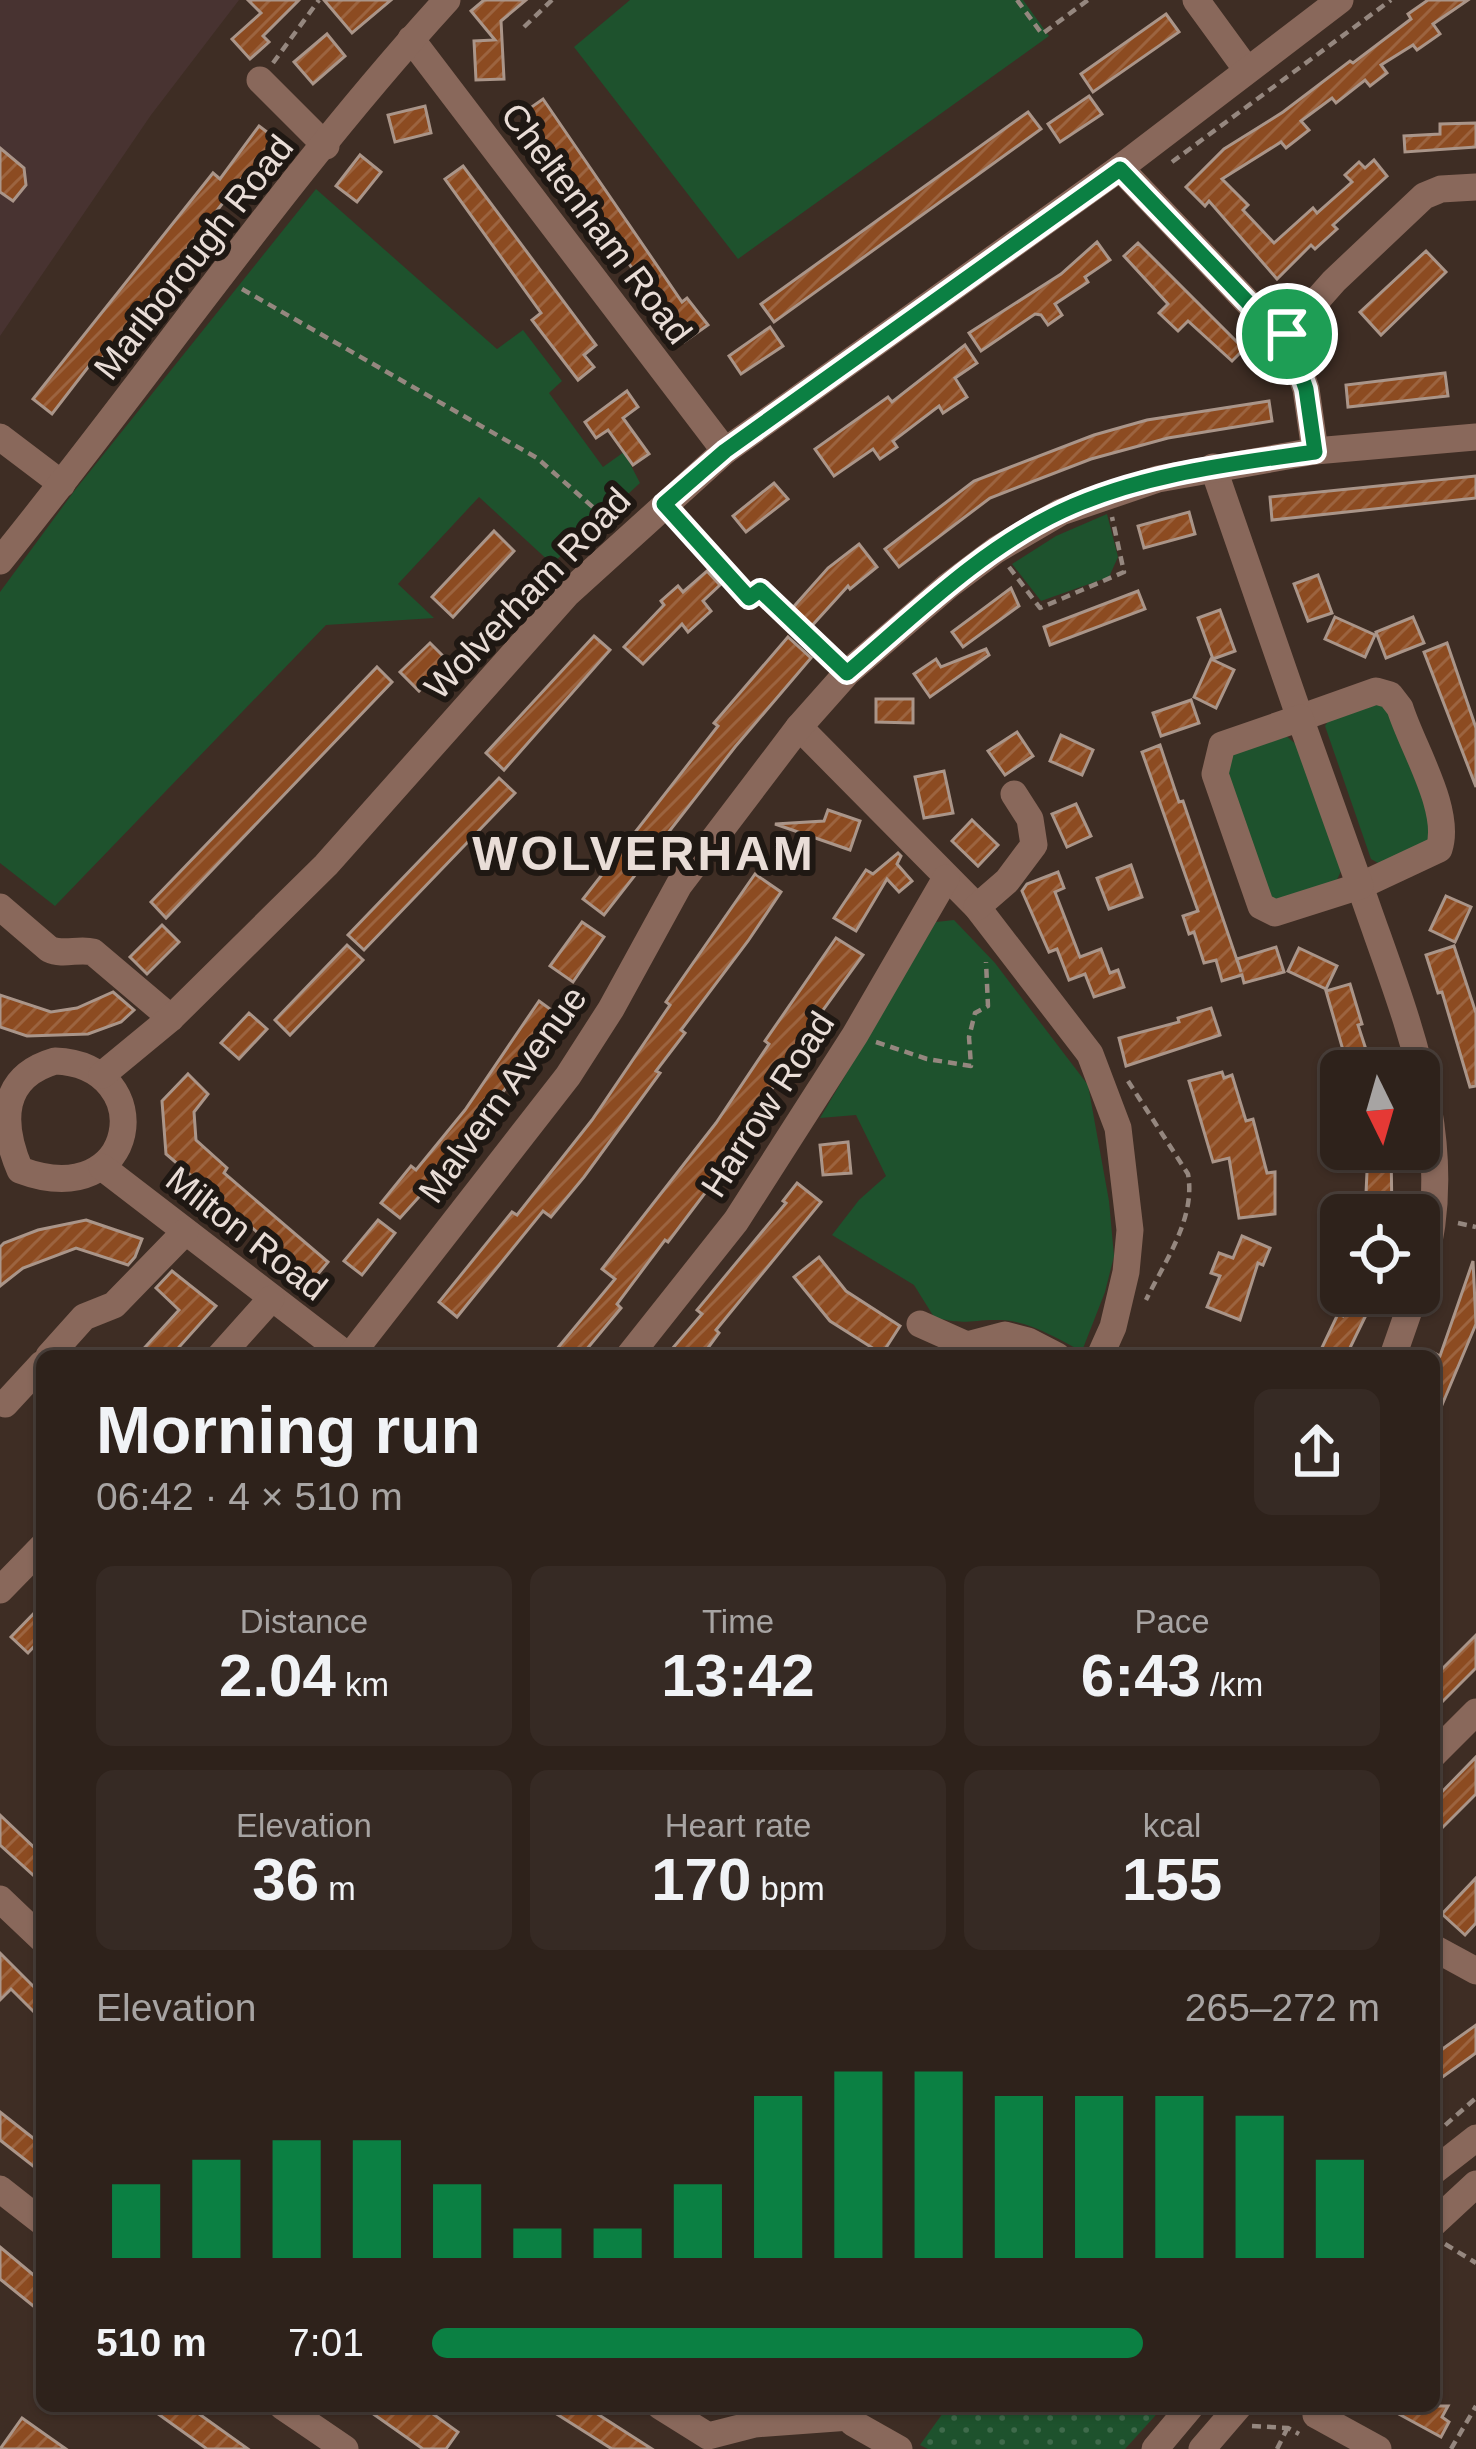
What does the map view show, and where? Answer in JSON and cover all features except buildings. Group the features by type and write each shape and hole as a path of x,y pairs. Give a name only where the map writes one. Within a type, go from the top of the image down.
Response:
{"street":[{"name":"Marlborough Road","path":"0,561 326,146 447,0"},
{"path":"1196,0 1247,70"},
{"name":"Wolverham Road","path":"102,1075 171,1018 326,865 527,637 627,538 725,451 1129,178 1247,70 1340,0"},
{"name":"Cheltenham Road","path":"412,39 725,451"},
{"path":"260,80 326,146"},
{"path":"1129,178 1256,311 1287,334 1306,389 1315,452"},
{"path":"1287,334 1334,281 1424,196 1441,189 1476,188"},
{"path":"0,437 62,484"},
{"name":"Malvern Avenue","path":"354,1350 568,1076 679,885 800,727 847,673 996,550 1061,512 1106,494 1213,467 1476,437"},
{"path":"1213,467 1424,1071 1437,1165 1436,1194"},
{"path":"1376,691 1390,694 1424,767 1444,835 1439,849 1360,886 1275,913 1262,906 1241,852 1215,774 1217,755 1222,745 1300,718 1376,691"},
{"path":"800,727 977,907 1090,1054 1118,1128 1130,1231 1118,1308 1102,1350"},
{"path":"977,907 1006,881 1034,845 1028,798"},
{"name":"Harrow Road","path":"638,1350 736,1221 855,1035 946,878"},
{"path":"0,907 49,949 93,952 171,1018"},
{"path":"76,1062 102,1075 115,1091 123,1123 119,1143 102,1167 77,1180 10,1180 2,1126 10,1070 76,1062"},
{"name":"Milton Road","path":"102,1167 341,1350"},
{"path":"54,1350 84,1317 115,1305 185,1232"},
{"path":"225,1350 271,1299"},
{"path":"1395,1350 1408,1314"},
{"path":"920,1324 968,1350 1005,1335 1045,1350"},
{"path":"5,1404 36,1370"},
{"path":"0,1590 36,1553"},
{"path":"1440,1748 1476,1712"},
{"path":"0,1898 36,1933"},
{"path":"1440,1951 1476,1971"},
{"path":"1440,2166 1476,2138"},
{"path":"1440,2226 1476,2184"},
{"path":"0,2189 36,2217"},
{"path":"291,2412 345,2449"},
{"path":"669,2412 710,2442 755,2425 778,2427 848,2412 899,2449"},
{"path":"1154,2449 1186,2412"},
{"path":"1202,2449 1243,2416"},
{"path":"1311,2427 1378,2449"}],"path":[{"path":"260,80 320,0"},
{"path":"524,27 552,0"},
{"path":"1018,0 1042,34 1088,0"},
{"path":"1129,178 1390,0"},
{"path":"221,278 537,458 627,538"},
{"path":"996,550 1040,608 1124,572 1106,494"},
{"path":"664,504 749,598 760,590 847,673"},
{"path":"855,1035 927,1059 970,1066 969,1036 975,1013 988,1006 986,953 998,935"},
{"path":"1090,1054 1119,1068 1162,1131 1187,1174 1190,1189 1179,1233 1139,1314 1118,1308"},
{"path":"1440,2129 1476,2098"},
{"path":"1440,2234 1476,2263"},
{"path":"1451,2449 1476,2406"},
{"path":"1243,2416 1288,2428 1311,2427"}],"shaded area":[{"path":"0,0 239,0 151,115 0,336"}],"green space":[{"path":"630,0 1023,0 1049,36 738,259 574,47"},
{"path":"316,189 497,349 523,330 562,381 549,393 603,467 624,452 640,483 552,564 479,497 398,584 434,618 326,625 55,906 0,863 0,592 75,490"},
{"path":"1107,514 1118,557 1109,577 1041,601 1012,564 1056,536"},
{"path":"1385,702 1435,831 1432,842 1378,863 1371,859 1325,726"},
{"path":"1285,735 1297,745 1341,871 1336,882 1272,903 1222,772 1224,755"},
{"path":"954,920 995,963 1088,1085 1114,1256 1082,1350 1012,1321 961,1322 934,1317 914,1285 832,1235 859,1200 886,1176 856,1115 820,1118 936,922"},
{"path":"944,2412 1159,2412 1125,2449 928,2449 920,2445"}],"district":[{"name":"WOLVERHAM","path":"644,853"}],"route":[{"path":"1120,169 1256,311 1287,334 1306,389 1315,452 1158,479 1061,512 996,550 847,673 760,590 749,598 664,504 725,451 1120,169"}]}
